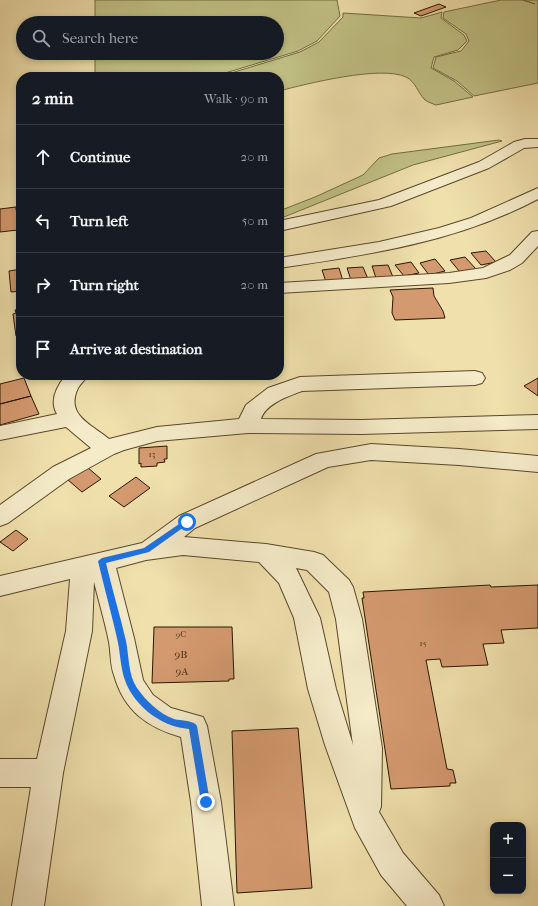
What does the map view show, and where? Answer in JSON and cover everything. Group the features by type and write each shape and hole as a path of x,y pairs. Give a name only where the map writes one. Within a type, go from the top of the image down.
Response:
{"street":[{"path":"284,225 385,203 484,165 519,145 525,143 538,143"},
{"path":"284,261 345,254 458,228 485,218 538,193"},
{"path":"284,288 414,281 481,274 500,268 516,259 538,236"},
{"path":"248,426 253,410 275,393 300,384 475,378"},
{"path":"73,380 67,389 64,397 64,405 69,419 78,427 98,440 106,449"},
{"path":"0,433 69,419"},
{"path":"0,517 61,473 106,449 118,444 157,434 248,426 361,427 538,422"},
{"path":"146,550 187,522 324,460 371,452 459,457 538,464"},
{"path":"0,586 146,550 183,546 266,554 314,562 340,587 350,626 368,748 366,818"},
{"path":"266,554 289,577 307,618 322,689 337,738 366,818 392,864 428,906"},
{"path":"28,906 48,773 79,631 92,563"},
{"path":"92,563 122,640 127,674 133,690 153,712 169,721 182,725 193,726 206,802 218,906"},
{"path":"0,773 48,773"}],"green space":[{"path":"95,0 337,0 340,16 317,41 298,51 284,55 284,16 95,16"},
{"path":"501,0 522,0 535,4 524,0 538,0 538,83 474,96 457,81 433,68 436,57 461,51 469,41 466,34 443,18 444,12"},
{"path":"442,12 441,18 464,35 467,41 458,50 434,57 431,68 454,81 473,97 436,105 425,100 409,79 394,74 362,74 284,90 284,72 234,72 274,60 284,60 284,57 300,52 319,42 343,17 343,13 421,18"},
{"path":"95,60 268,60 229,72 95,72"},
{"path":"499,140 502,141 413,165 284,217 284,209 315,197 363,175 379,158 392,154"}],"building":[{"path":"439,4 446,7 421,16 414,13"},
{"path":"16,207 16,230 0,232 0,209"},
{"path":"486,251 496,262 481,265 471,253"},
{"path":"465,257 476,269 460,272 450,260"},
{"path":"435,259 445,271 429,275 420,263"},
{"path":"411,262 419,273 404,276 395,265"},
{"path":"388,265 393,277 376,278 372,266"},
{"path":"363,267 368,279 351,280 347,268"},
{"path":"339,268 343,281 326,282 322,270"},
{"path":"16,270 16,292 11,292 9,271"},
{"path":"433,288 434,296 443,311 445,318 395,320 392,313 393,297 390,290"},
{"path":"16,313 16,336 13,314"},
{"path":"538,378 538,396 524,386"},
{"path":"16,380 25,380 31,396 0,404 0,384"},
{"path":"31,396 39,414 0,425 0,404"},
{"path":"167,446 167,459 164,459 165,462 157,463 157,466 141,467 141,463 139,464 139,448"},
{"path":"87,467 101,479 82,492 68,480"},
{"path":"136,477 150,488 124,507 109,496"},
{"path":"16,530 28,539 13,551 0,542"},
{"path":"490,585 491,587 538,585 538,628 501,630 504,643 483,644 488,665 442,667 440,659 426,660 447,769 453,770 456,783 450,783 450,786 391,789 362,598 364,598 363,592"},
{"path":"154,627 232,627 234,679 229,679 229,681 152,683"},
{"path":"298,728 312,888 237,893 232,731"}],"route":[{"path":"187,522 146,550 102,561 122,640 127,674 133,690 153,712 169,721 182,725 193,726 206,802"}]}
